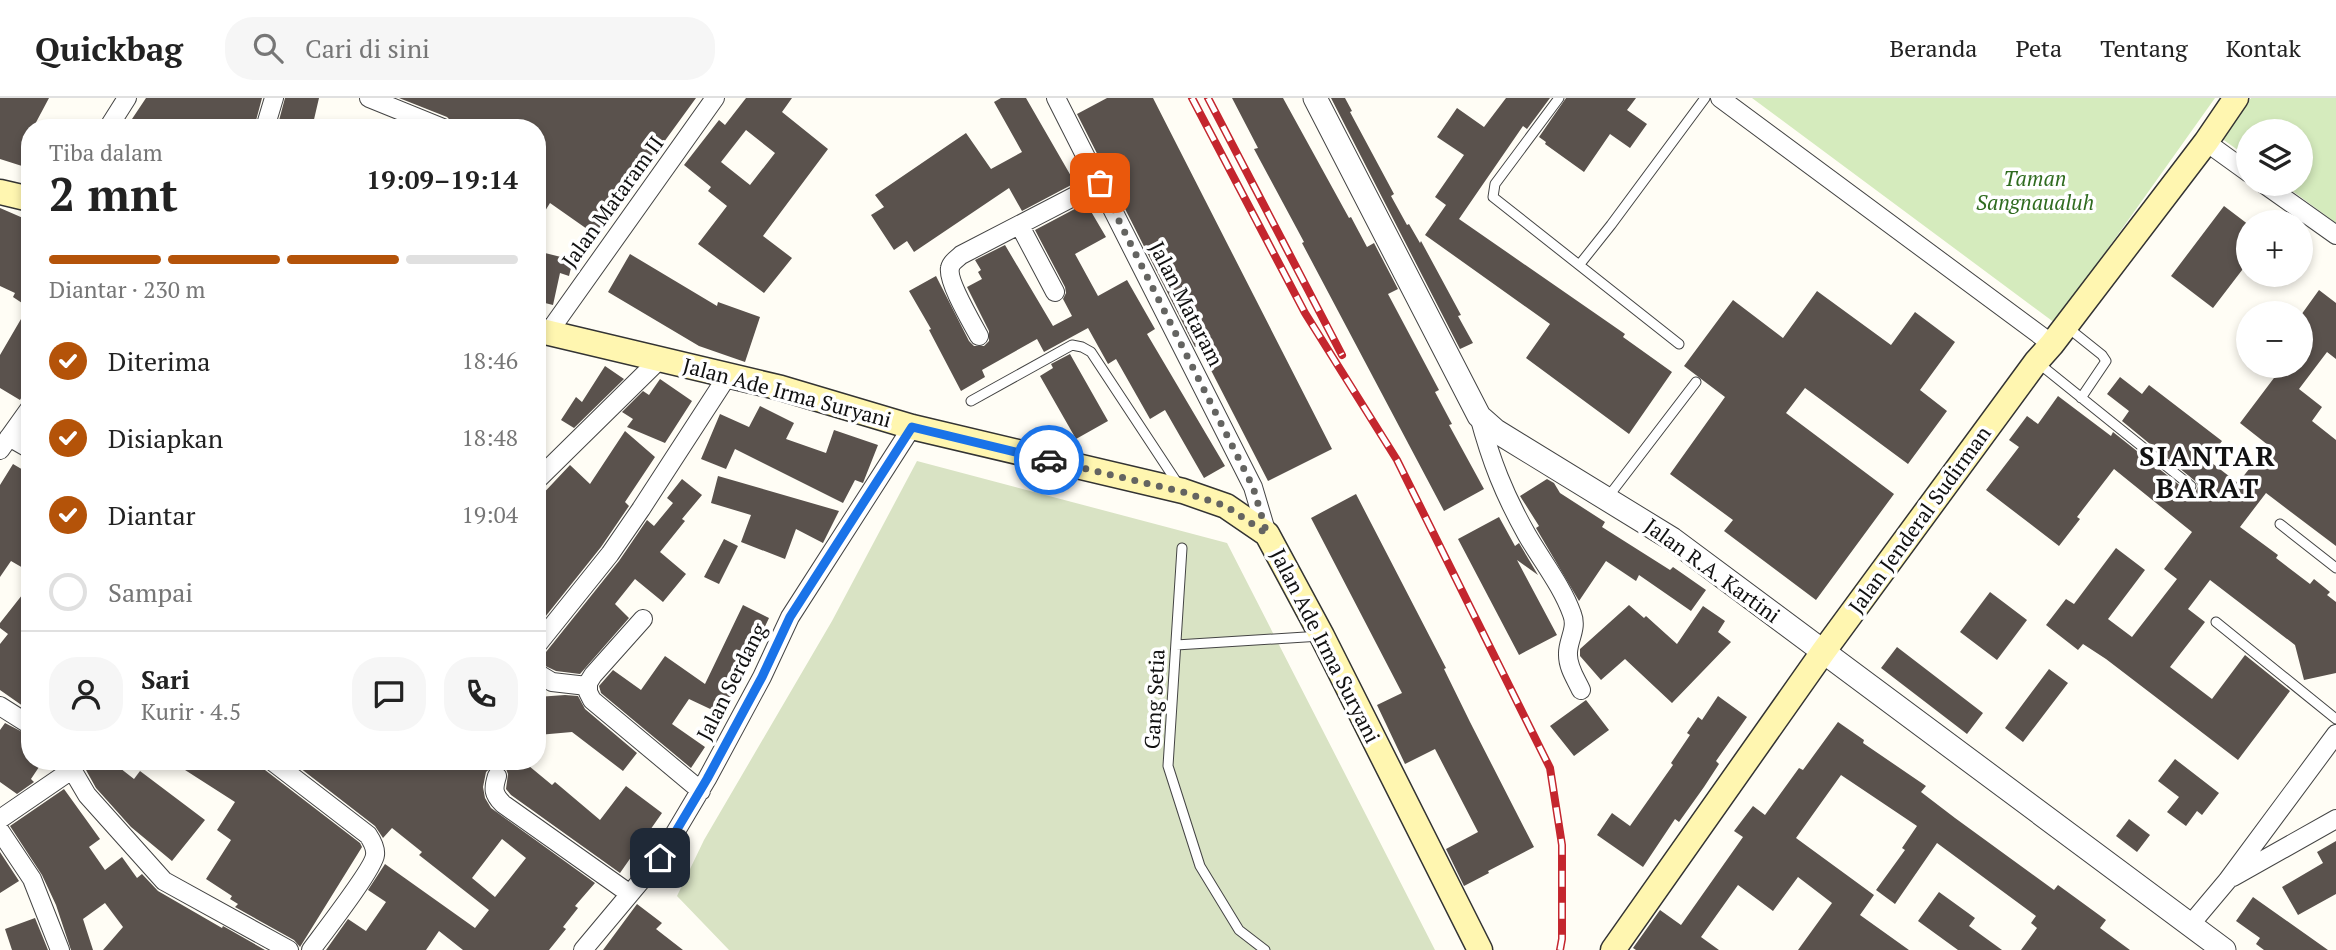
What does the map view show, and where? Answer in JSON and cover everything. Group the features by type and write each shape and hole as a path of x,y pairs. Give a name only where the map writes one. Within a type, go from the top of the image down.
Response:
{"main road":[{"name":"Jalan Jenderal Sudirman","path":"1613,950 1824,652 2051,344 2206,142 2236,98"},
{"path":"0,192 21,197"},
{"name":"Jalan Ade Irma Suryani","path":"546,332 780,388 912,427 1183,492 1226,506 1267,534 1322,636 1480,950"}],"street":[{"path":"114,119 127,98"},
{"path":"268,119 274,98"},
{"path":"369,98 421,119"},
{"name":"Jalan Mataram II","path":"546,326 715,98"},
{"name":"Jalan Mataram","path":"1056,98 1253,487 1267,534"},
{"name":"Jalan R.A. Kartini","path":"1315,98 1479,416 1496,431 1672,539 2205,941"},
{"path":"1720,98 2051,344"},
{"path":"2206,142 2236,164"},
{"path":"979,337 953,284 949,271 951,264 961,255 1100,183"},
{"path":"2281,196 2336,236"},
{"path":"1020,226 1055,292"},
{"path":"546,471 660,359"},
{"path":"546,634 610,554 729,375"},
{"path":"1479,416 1490,459 1499,480 1574,618 1574,631 1567,653 1570,667 1581,690"},
{"path":"4,443 21,420"},
{"name":"Jalan Serdang","path":"583,950 660,858 701,791 762,677 790,617 912,427"},
{"path":"643,620 604,662 587,686 587,692 618,724 701,791"},
{"path":"546,678 552,682 587,686"},
{"path":"0,706 21,719"},
{"path":"2205,941 2227,881 2336,734"},
{"path":"0,819 64,770"},
{"path":"73,770 87,795 164,881 289,950"},
{"path":"284,770 368,835 376,852 364,876 311,950"},
{"path":"497,776 493,789 503,804 630,894"},
{"path":"2227,881 2336,819"},
{"path":"0,831 32,879 60,950"}],"lane":[{"path":"1559,98 1495,184 1493,197 1679,344"},
{"path":"1580,264 1705,98"},
{"path":"2051,344 2081,398 2191,486"},
{"path":"2051,344 2102,355 2106,361 2081,398"},
{"path":"971,401 1072,345 1082,346 1091,352 1183,492"},
{"path":"1607,498 1696,382"},
{"path":"2280,524 2336,568"},
{"name":"Gang Setia","path":"1182,548 1168,766 1200,866 1239,930 1265,950"},
{"path":"2216,622 2336,719"},
{"path":"1175,645 1322,636"}],"green space":[{"name":"Taman Sangnaualuh","path":"1752,98 2215,98 2055,323"},
{"path":"2251,98 2336,98 2336,223 2299,196 2313,196 2313,119 2236,119 2236,149 2221,138"},
{"path":"917,461 1227,543 1435,950 729,950 677,896 704,840 832,621"}],"building":[{"path":"0,98 49,98 38,119 21,119 21,166 0,159"},
{"path":"146,98 262,98 256,119 132,119"},
{"path":"285,98 319,98 314,119 279,119"},
{"path":"399,98 696,98 664,142 662,141 597,236 550,203 546,209 546,119 447,117"},
{"path":"746,98 792,98 782,112 828,149 763,236 792,258 764,293 698,244 727,206 708,191 711,187 684,165 719,120 725,125","holes":["746,130 775,153 750,185 721,162"]},
{"path":"1001,98 1026,98 1075,183 1022,211 1009,188 914,252 907,241 894,250 871,215 884,207 875,195 966,133 991,169 1022,152 994,102"},
{"path":"1107,98 1153,98 1332,449 1268,481 1198,345 1195,347 1077,114"},
{"path":"1232,98 1283,98 1349,218 1351,217 1367,247 1374,243 1398,289 1388,294 1439,390 1435,392 1452,424 1449,425 1484,489 1444,511 1302,243 1304,242 1254,149 1258,148"},
{"path":"1331,98 1345,98 1394,194 1391,196 1407,225 1409,224 1420,243 1421,241 1473,343 1460,349"},
{"path":"1506,98 1550,98 1527,129 1523,126 1459,219 1625,334 1623,337 1672,372 1629,434 1526,358 1550,324 1425,235 1446,205 1435,197 1464,155 1437,137 1457,108 1484,127"},
{"path":"1566,98 1636,98 1627,110 1647,124 1630,148 1610,134 1584,172 1539,137"},
{"path":"1086,203 1106,237 1075,254 1098,296 1127,280 1155,329 1147,334 1225,466 1204,478 1165,410 1150,419 1116,359 1108,364 1088,328 1044,352 1037,339 982,370 985,377 961,391 909,291 936,276 969,341 974,346 984,346 989,341 989,331 967,287 982,279 978,272 981,270 975,260 1005,245 1053,326 1072,316 1063,299 1065,287 1035,230"},
{"path":"2224,206 2236,215 2236,278 2213,308 2171,276"},
{"path":"0,208 21,217 21,302 13,297 15,293 0,286"},
{"path":"546,253 573,260 569,276 560,273 553,305 546,303"},
{"path":"630,254 717,306 718,302 760,317 745,362 699,346 608,292"},
{"path":"2319,290 2336,303 2336,359 2327,352 2313,370 2313,301"},
{"path":"1817,291 1891,345 1915,312 1955,342 1920,390 1947,411 1908,464 1805,388 1786,413 1894,494 1816,600 1724,531 1733,520 1670,474 1725,397 1684,366 1733,300 1783,338"},
{"path":"21,319 20,400 0,388 0,355"},
{"path":"1070,354 1108,421 1076,439 1040,376 1053,368 1051,364"},
{"path":"605,366 624,379 574,428 561,420 576,397 582,402"},
{"path":"2120,377 2142,394 2149,385 2222,441 2208,460 2238,483 2268,445 2240,423 2274,378 2307,378 2299,389 2322,407 2312,421 2336,440 2336,546 2266,493 2240,527 2278,555 2276,558 2310,584 2314,579 2330,592 2327,595 2336,602 2336,673 2304,680 2295,645 2210,580 2188,609 2205,622 2170,667 2212,699 2245,655 2290,691 2238,760 2106,659 2083,644 2078,650 2046,625 2066,599 2074,604 2116,548 2145,570 2108,619 2132,637 2177,579 2164,569 2192,532 2114,469 2077,517 2080,519 2059,546 1986,490 2019,447 2009,440 2027,416 2038,424 2058,396 2111,436 2113,432 2187,491 2196,491 2198,486 2195,481 2122,421 2129,411 2107,394"},
{"path":"660,379 692,401 665,443 627,427 633,419 622,412 643,391 649,395"},
{"path":"760,406 794,423 786,439 826,453 834,430 878,445 863,483 855,480 843,503 735,449 726,469 701,459 720,414 749,427"},
{"path":"625,431 655,457 625,502 629,506 601,547 546,616 546,490 570,465 590,484"},
{"path":"13,464 21,469 21,567 11,561 0,577 0,485"},
{"path":"718,476 839,511 823,543 796,529 785,559 741,542 751,515 711,503"},
{"path":"682,479 702,495 660,552 686,574 663,602 635,579 615,604 629,618 580,674 556,671 546,666 546,652 619,561 647,520 654,526 673,503 667,498"},
{"path":"1547,479 1554,483 1560,493 1605,522 1602,527 1670,570 1673,567 1706,590 1691,611 1639,575 1636,581 1606,561 1579,601 1520,496"},
{"path":"1356,494 1534,847 1464,886 1446,849 1478,832 1435,749 1405,764 1377,705 1402,693 1311,518"},
{"path":"1499,517 1515,546 1519,543 1538,575 1517,560 1557,635 1519,655 1458,539"},
{"path":"724,539 738,546 719,584 704,577"},
{"path":"1990,592 2027,620 1997,660 1960,632"},
{"path":"21,596 21,705 0,690 0,644 8,634 0,628 0,623"},
{"path":"743,605 769,618 723,715 689,699 672,724 705,747 691,768 601,693 599,686 613,670 641,690 665,656 705,684"},
{"path":"1629,605 1644,618 1646,616 1677,644 1703,606 1725,621 1718,632 1731,642 1672,703 1625,659 1601,680 1580,656 1580,649"},
{"path":"1897,647 1983,713 1967,734 1881,668"},
{"path":"2049,669 2068,683 2023,742 2005,728"},
{"path":"546,696 578,696 585,709 637,753 623,771 572,732 546,734"},
{"path":"1718,696 1747,717 1716,761 1719,764 1704,787 1679,822 1675,819 1643,867 1597,835 1612,813 1630,826 1673,765 1671,763 1690,735 1687,733 1698,717 1702,720"},
{"path":"1586,700 1609,730 1574,756 1550,726"},
{"path":"1838,722 1864,740 1863,743 1926,786 1921,792 1955,818 2054,890 2058,885 2106,920 2100,928 2130,950 2021,950 2037,928 2031,923 2036,916 1937,843 1895,904 1876,890 1905,850 1902,848 1917,826 1841,775 1796,838 1874,895 1860,915 1909,950 1798,950 1832,903 1798,877 1773,911 1738,885 1701,937 1719,950 1633,948 1660,910 1681,925 1743,837 1734,831 1753,806 1765,815 1799,768 1803,770"},
{"path":"5,723 21,731 21,770 37,770 31,779 34,782 17,794 0,782 0,730"},
{"path":"2175,759 2219,793 2202,815 2197,811 2186,826 2167,812 2179,797 2158,781"},
{"path":"86,770 122,770 134,779 140,771 205,820 172,861 131,827 96,788"},
{"path":"185,770 265,770 362,847 300,947 294,940 235,907 238,904 230,899 232,896 206,879 231,840 217,830 235,802"},
{"path":"303,770 488,770 483,787 491,808 595,883 575,906 578,908 563,927 566,929 549,950 463,950 439,931 426,950 326,950 348,919 366,931 386,902 368,890 385,864 475,928 489,910 419,855 422,852 392,828 383,838 375,826","holes":["502,839 526,858 495,897 472,878"]},
{"path":"506,770 534,770 552,785 555,782 600,820 626,786 662,813 620,873 511,795 506,789"},
{"path":"64,789 100,839 89,847 105,870 122,857 137,878 142,874 158,891 265,950 103,950 123,927 105,903 83,919 93,950 71,950 56,905 42,875 10,826"},
{"path":"2129,819 2150,835 2137,852 2116,836"},
{"path":"2336,841 2336,894 2298,915 2282,887 2323,863 2317,852"},
{"path":"0,852 19,881 0,893"},
{"path":"1939,892 1975,918 1969,926 2002,950 1958,950 1918,921"},
{"path":"2253,897 2328,950 2264,950 2256,944 2260,938 2236,921"},
{"path":"637,904 662,923 656,929 683,950 603,950"},
{"path":"35,918 48,950 12,950 5,929"}],"railway":[{"path":"1192,98 1305,313 1397,460 1550,768 1562,845 1560,950"},
{"path":"1208,98 1342,355"}],"way so far":[{"path":"1049,460 1183,492 1226,506 1267,534 1253,487 1100,183"}],"district":[{"name":"SIANTAR BARAT","path":"2208,472"}],"route":[{"path":"660,858 707,779 762,677 790,617 912,427 1049,460"}]}
